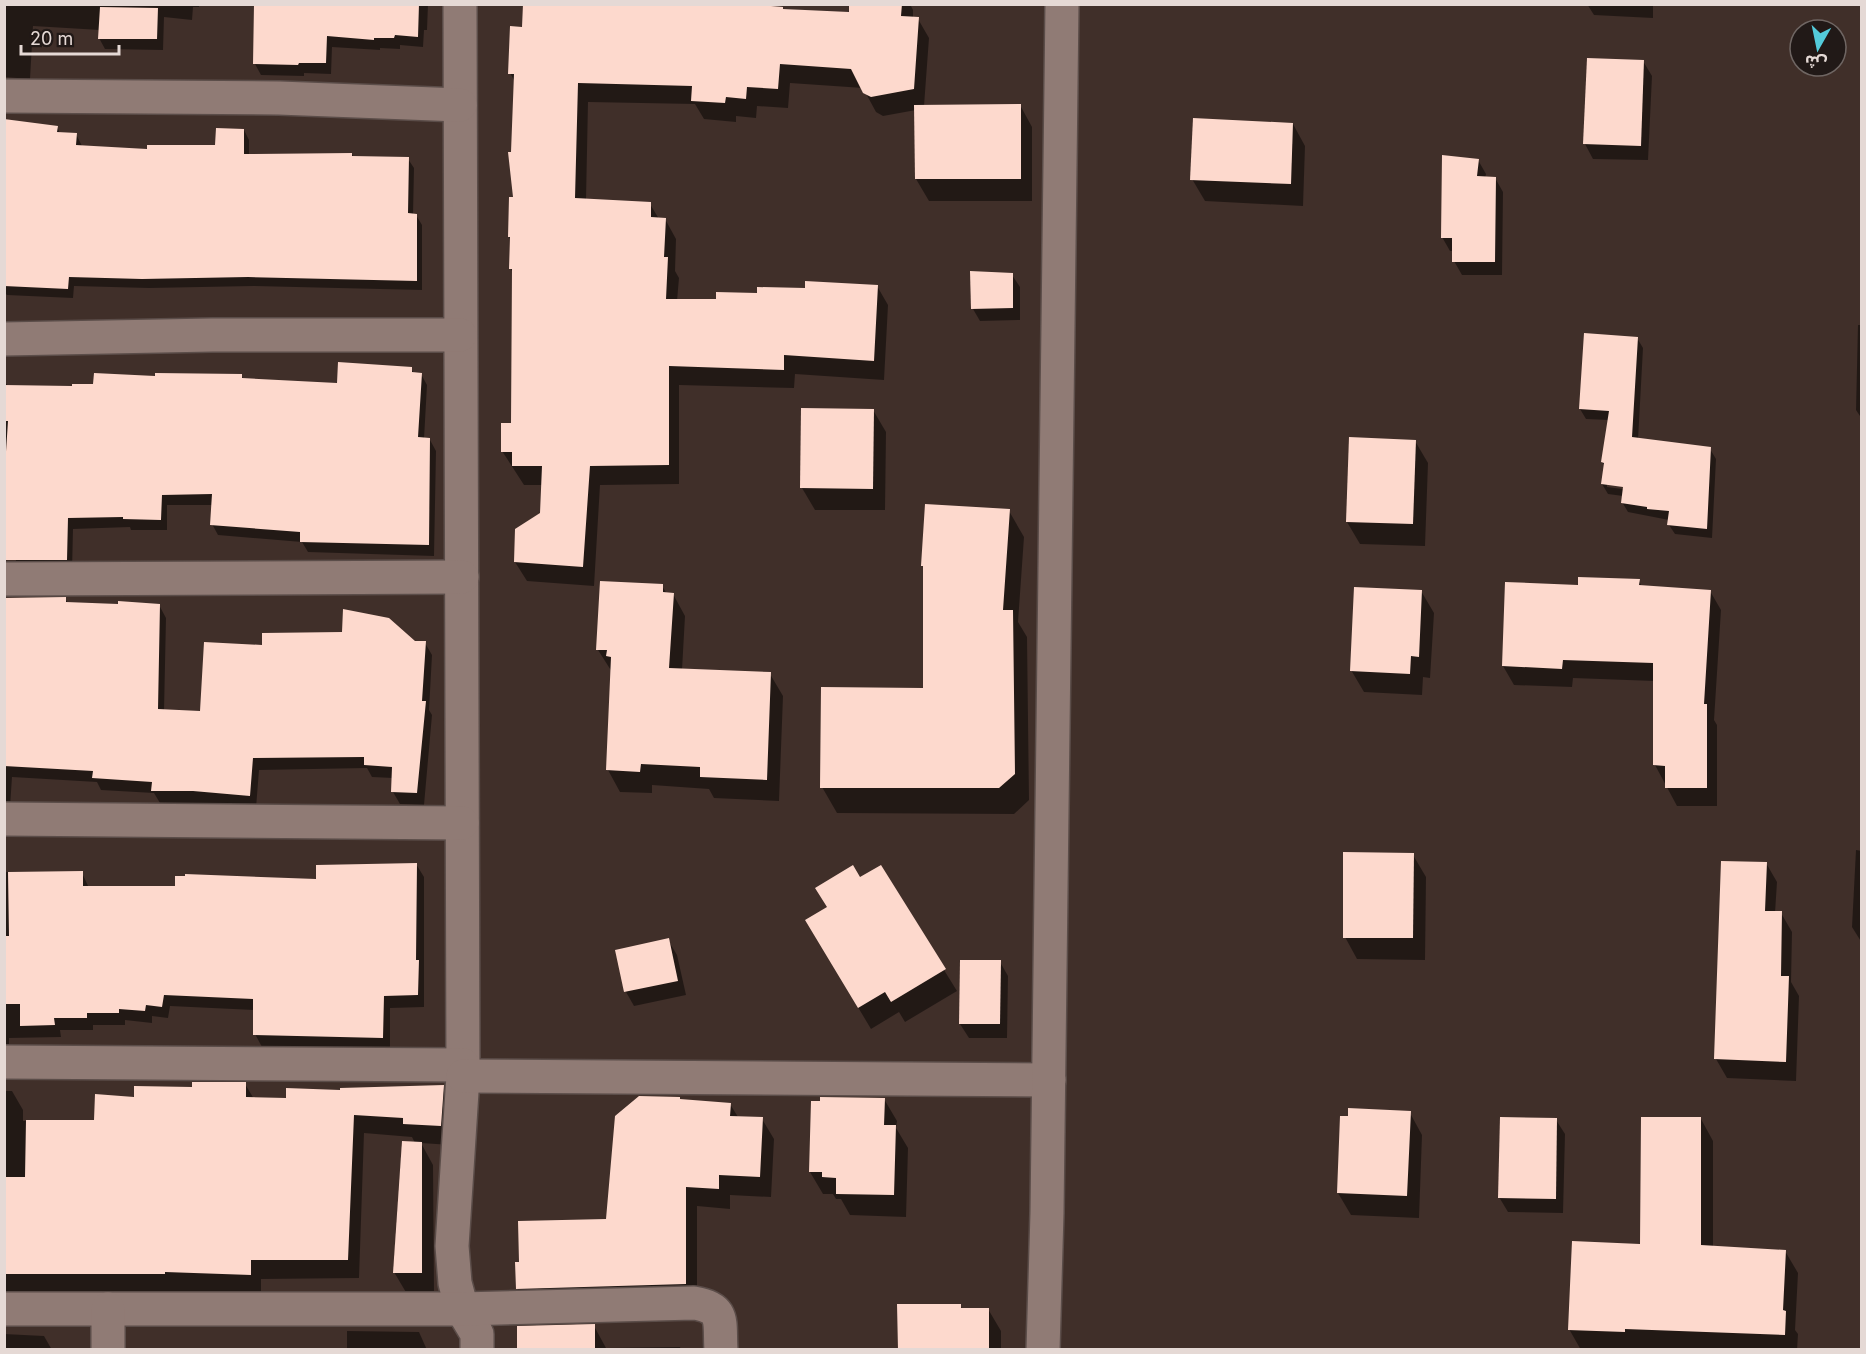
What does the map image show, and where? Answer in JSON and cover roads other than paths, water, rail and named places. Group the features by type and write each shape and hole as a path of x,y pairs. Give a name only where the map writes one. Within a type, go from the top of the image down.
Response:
{"street":[{"path":"459,4 463,1070 452,1246 455,1283 462,1309 477,1334 477,1350"},
{"path":"1043,1350 1049,1080 1062,4"},
{"path":"4,96 279,98 460,105"},
{"path":"4,339 212,335 460,335"},
{"path":"4,579 462,577"},
{"path":"4,819 462,823"},
{"path":"4,1062 1049,1080"},
{"path":"4,1309 462,1309 702,1304 710,1305 719,1316 721,1350"},
{"path":"108,1309 108,1350"}]}
